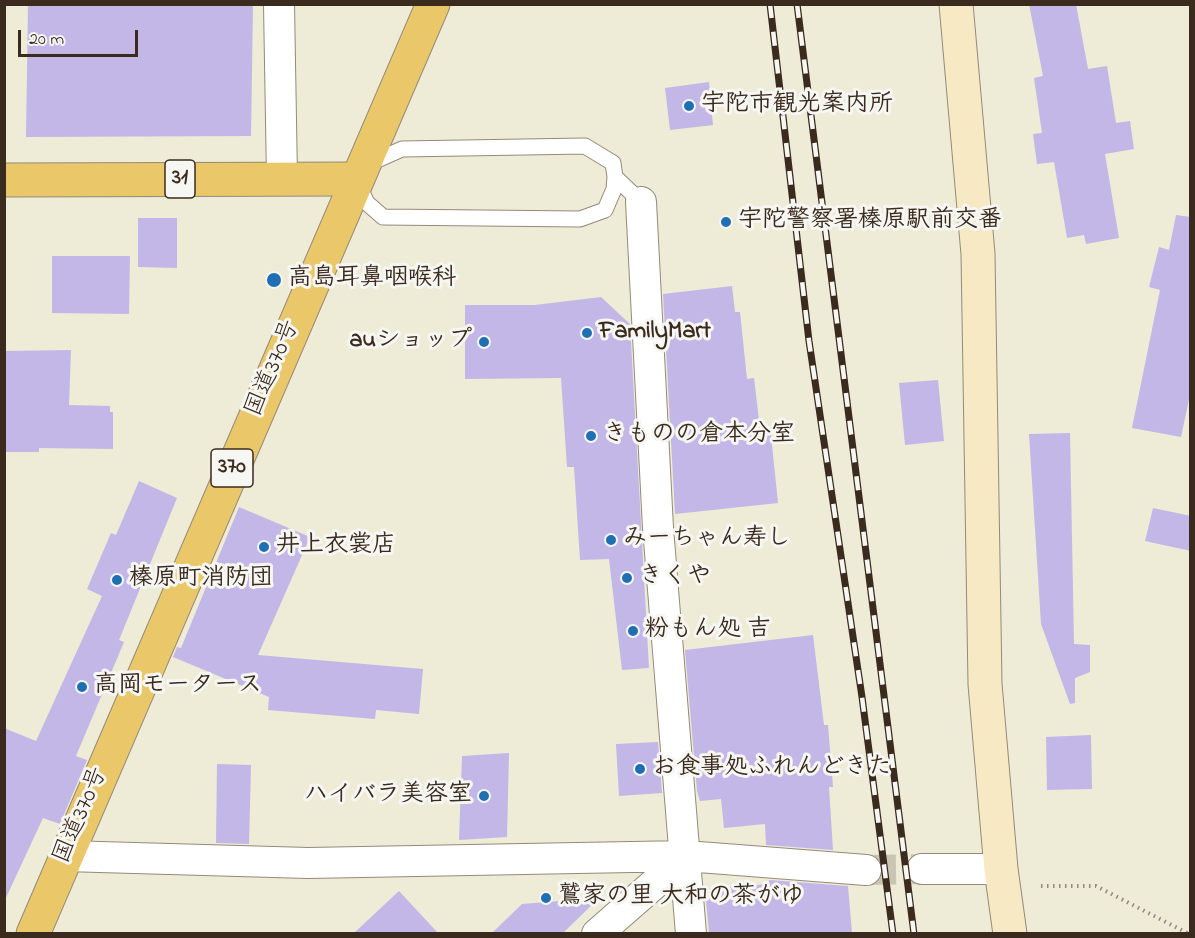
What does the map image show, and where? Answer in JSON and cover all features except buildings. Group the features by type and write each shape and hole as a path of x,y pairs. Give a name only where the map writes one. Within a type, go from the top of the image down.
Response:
{"main road":[{"name":"国道370号","path":"33,933 433,4"},
{"name":"31","path":"4,180 356,179"}],"street":[{"path":"279,4 282,178"},
{"path":"956,4 978,254 985,684 1001,869 1010,933"},
{"path":"641,202 658,528 691,933"},
{"path":"65,856 308,863 686,856 866,870"},
{"path":"597,933 686,856"},
{"path":"922,869 1001,869"}],"lane":[{"path":"585,146 613,163 615,177 605,210 580,219 383,217 367,203 356,179 375,161 402,149 585,146"},
{"path":"615,177 641,202"}],"path":[{"path":"1001,869 1028,887 1096,886 1189,933"}],"tunnel":[{"path":"866,870 922,869"}],"railway":[{"path":"770,4 809,341 862,697 893,934"},
{"path":"797,4 914,934"}],"place":[{"name":"宇陀市観光案内所","path":"689,106"},
{"name":"宇陀警察署榛原駅前交番","path":"726,222"},
{"name":"高島耳鼻咽喉科","path":"274,280"},
{"name":"FamilyMart","path":"587,333"},
{"name":"auショップ","path":"484,342"},
{"name":"きものの倉本分室","path":"591,436"},
{"name":"みーちゃん寿し","path":"611,540"},
{"name":"井上衣裳店","path":"264,547"},
{"name":"きくや","path":"627,578"},
{"name":"榛原町消防団","path":"117,580"},
{"name":"粉もん処 吉","path":"633,631"},
{"name":"高岡モータース","path":"82,687"},
{"name":"お食事処ふれんどきた","path":"640,769"},
{"name":"ハイバラ美容室","path":"484,796"},
{"name":"鷲家の里 大和の茶がゆ","path":"546,898"}]}
